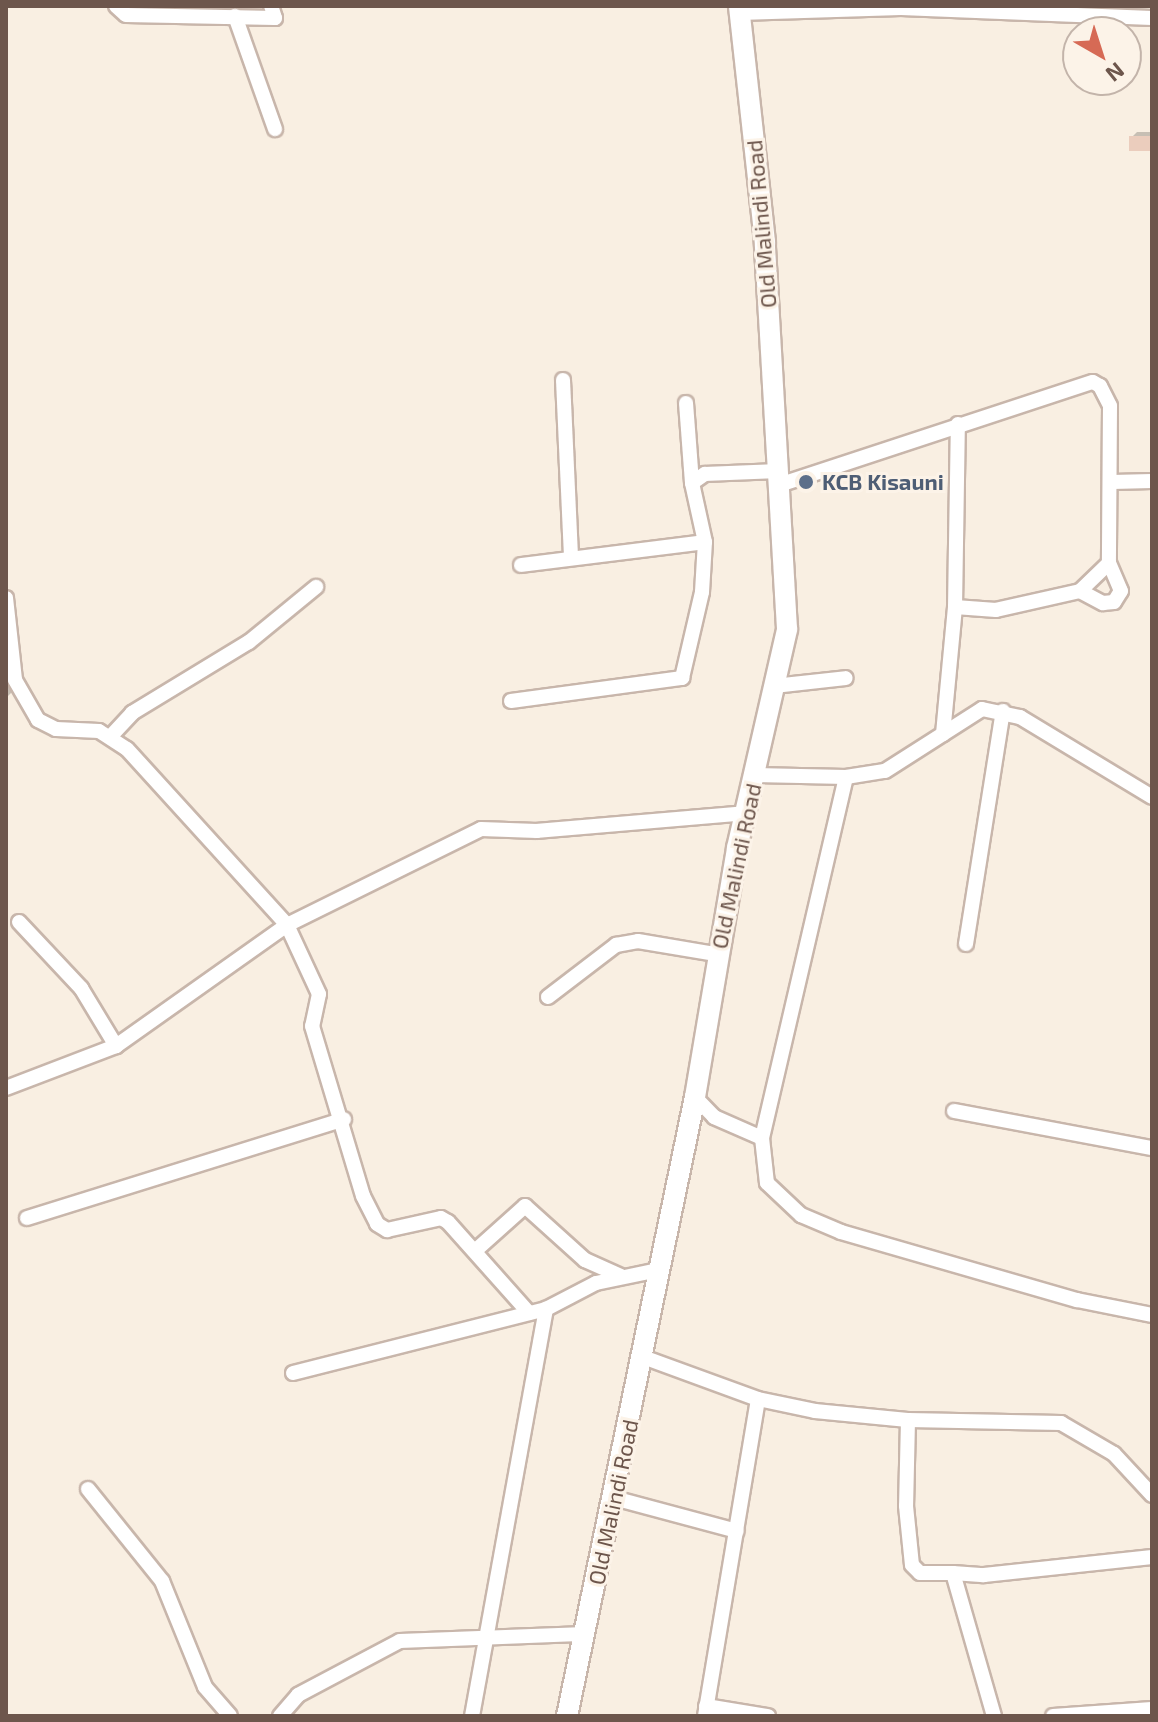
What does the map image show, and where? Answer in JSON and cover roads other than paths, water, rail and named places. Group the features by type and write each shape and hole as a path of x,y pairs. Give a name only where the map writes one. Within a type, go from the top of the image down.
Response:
{"main road":[{"name":"Old Malindi Road","path":"567,1716 695,1097 716,954 788,615 765,242 739,10"}],"street":[{"path":"116,6 126,15 275,18 271,6"},
{"path":"739,10 901,8 1152,18"},
{"path":"235,16 275,129"},
{"path":"563,380 571,555"},
{"path":"692,483 705,474 779,478 1093,382 1107,392 1110,406 1112,482 1109,563 1121,591 1114,602 1103,603 1080,591"},
{"path":"511,701 682,678 702,592 705,542 692,483 686,403"},
{"path":"943,734 955,607 958,424"},
{"path":"1112,482 1152,481"},
{"path":"521,565 571,555 705,542"},
{"path":"955,607 996,610 1080,591 1109,563"},
{"path":"110,737 132,713 249,642 316,587"},
{"path":"6,598 15,680 24,703 47,727 110,737 151,771 287,925 319,994 312,1026 344,1119 363,1196 382,1229 441,1218 476,1250 529,1313"},
{"path":"774,686 846,678"},
{"path":"755,775 846,777 885,771 982,709 1003,711 1152,797"},
{"path":"966,944 1003,711"},
{"path":"846,777 762,1138 767,1183 785,1204 809,1219 1077,1300 1152,1315"},
{"path":"6,1088 116,1046 287,925 481,829 537,831 746,813"},
{"path":"19,922 81,988 116,1046"},
{"path":"548,997 616,945 638,941 716,954"},
{"path":"695,1097 714,1117 762,1138"},
{"path":"954,1111 1152,1148"},
{"path":"27,1218 344,1119"},
{"path":"476,1250 525,1206 585,1260 621,1276"},
{"path":"293,1373 546,1309 621,1276 658,1270"},
{"path":"472,1716 546,1309"},
{"path":"643,1357 758,1399 815,1411 908,1420 1061,1423 1114,1454 1152,1495"},
{"path":"758,1399 706,1711 768,1716"},
{"path":"908,1420 906,1506 912,1565 920,1573 984,1575 1152,1557"},
{"path":"88,1489 162,1581 205,1687 230,1716"},
{"path":"614,1498 737,1531"},
{"path":"953,1573 994,1716"},
{"path":"280,1716 298,1695 400,1641 488,1635 585,1634"},
{"path":"1053,1716 1152,1709"}],"place":[{"name":"KCB Kisauni","path":"806,482"}]}
